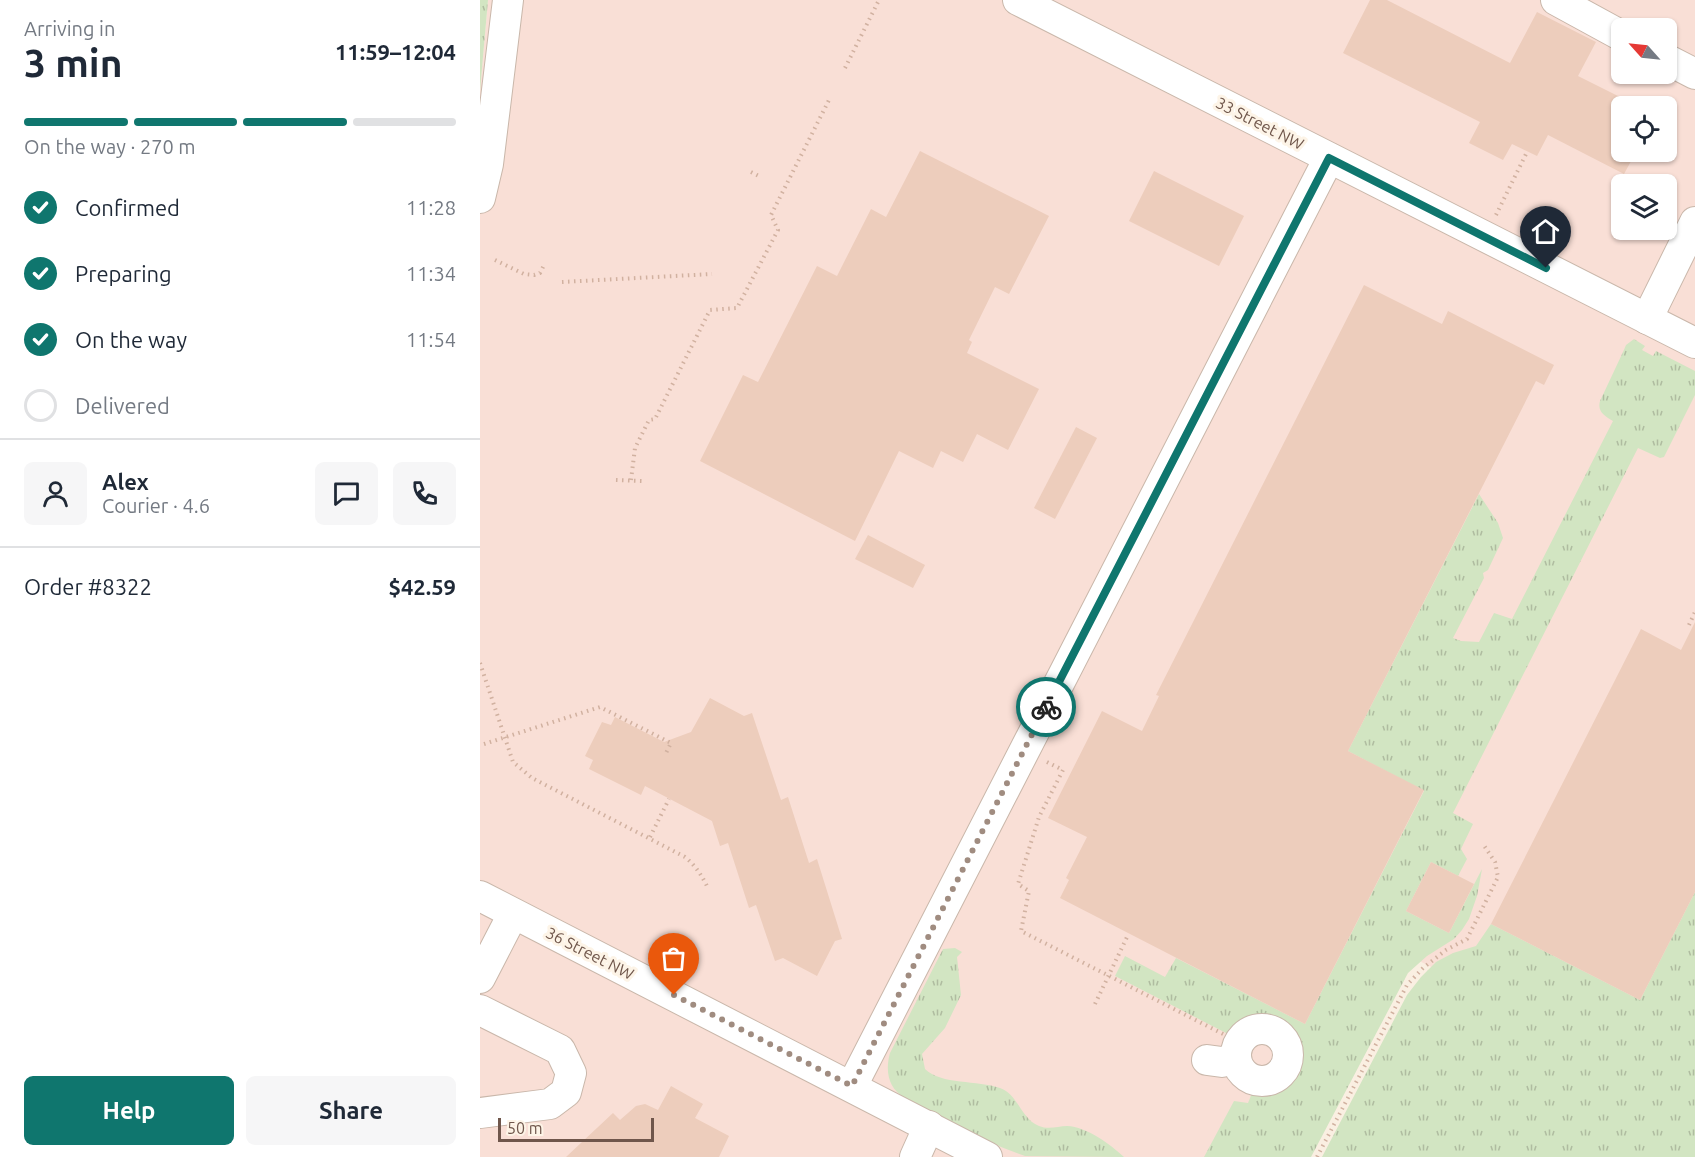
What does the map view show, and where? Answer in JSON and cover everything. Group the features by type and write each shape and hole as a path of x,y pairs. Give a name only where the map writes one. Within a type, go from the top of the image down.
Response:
{"street":[{"path":"480,198 488,164 508,0"},
{"name":"33 Street NW","path":"1018,0 1695,343"},
{"path":"1556,0 1611,30"},
{"path":"1677,65 1695,74"},
{"path":"852,1086 1329,158"},
{"path":"1647,319 1695,222"},
{"name":"36 Street NW","path":"480,897 987,1157"},
{"path":"480,978 513,914"},
{"path":"480,1010 560,1050 571,1073 566,1092 550,1104 480,1113"},
{"path":"915,1157 929,1126"}],"path":[{"path":"845,68 879,0"},
{"path":"631,480 635,448 648,420 655,419 710,310 737,308 778,230 771,215 829,100"},
{"path":"1485,237 1527,152"},
{"path":"751,172 762,177"},
{"path":"495,260 529,276 540,273 544,265"},
{"path":"562,282 712,274"},
{"path":"616,480 643,481"},
{"path":"1689,625 1695,612"},
{"path":"480,663 513,762 532,778 673,849 693,863 708,888"},
{"path":"484,744 600,707 671,743 666,753"},
{"path":"1024,750 1063,770 1039,817 1018,885 1029,891 1021,931 1108,976 1222,1052"},
{"path":"650,837 669,799"},
{"path":"1317,1157 1407,985 1423,968 1446,950 1467,939 1498,877 1495,862 1483,844"},
{"path":"1095,1004 1128,935"}],"shaded area":[{"path":"488,0 1695,0 1695,1098 1365,934 1252,1157 480,1157 480,91"}],"green space":[{"path":"480,0 488,0 480,91"},
{"path":"1634,339 1645,346 1642,350 1653,356 1656,351 1695,371 1695,395 1664,457 1660,458 1638,448 1453,813 1473,824 1461,849 1467,859 1458,876 1431,862 1406,911 1449,933 1482,869 1477,896 1469,919 1454,939 1427,956 1408,973 1311,1157 1204,1157 1234,1101 1248,1103 1252,1093 1270,1092 1286,1083 1295,1069 1296,1055 1292,1043 1284,1032 1272,1026 1259,1024 1245,1027 1231,1038 1228,1034 1115,976 1125,956 1165,977 1176,958 1305,1024 1424,791 1348,751 1479,494 1498,523 1503,538 1488,570 1483,573 1484,578 1453,638 1479,642 1494,613 1512,619 1613,421 1601,411 1600,401 1626,345"},
{"path":"1695,892 1695,1157 1322,1157 1407,995 1436,962 1453,953 1476,946 1491,924 1640,1000"},
{"path":"955,948 962,952 957,957 961,995 945,1028 922,1054 925,1069 940,1078 1000,1088 1011,1095 1033,1123 1046,1128 1067,1126 1082,1129 1105,1142 1124,1157 1025,1156 1001,1147 899,1094 889,1078 890,1053 943,949"}],"building":[{"path":"1370,0 1387,0 1510,63 1537,12 1596,42 1578,76 1618,96 1611,96 1611,162 1631,162 1624,174 1548,135 1537,156 1512,144 1503,160 1469,143 1480,122 1343,53"},
{"path":"920,151 1049,216 1009,294 995,287 969,340 972,342 967,353 1039,389 1008,450 977,434 963,462 941,451 933,468 899,451 855,541 700,461 743,375 758,382 817,266 837,276 871,209 886,217"},
{"path":"1154,171 1244,216 1219,266 1129,221"},
{"path":"1364,285 1442,324 1448,311 1554,365 1544,385 1536,381 1348,751 1424,790 1305,1024 1060,898 1069,880 1066,878 1087,837 1048,818 1102,711 1142,731 1159,696 1156,695"},
{"path":"1076,427 1097,438 1055,519 1034,508"},
{"path":"868,535 925,565 913,588 855,559"},
{"path":"1695,622 1695,892 1640,1000 1491,924 1641,629 1681,650"},
{"path":"710,698 744,716 752,713 781,800 788,797 809,863 817,859 842,939 835,941 817,976 783,958 775,961 756,905 749,908 728,843 720,846 712,821 645,786 641,795 589,769 593,760 585,756 602,722 611,725 615,717 664,742 691,732"},
{"path":"1431,862 1474,884 1449,933 1406,911"},
{"path":"671,1086 703,1104 695,1118 729,1136 719,1157 566,1157 613,1113 620,1120 636,1106 645,1104 658,1110"}],"way so far":[{"path":"674,995 852,1086 1046,707"}],"route":[{"path":"1046,707 1329,158 1546,268"}]}
